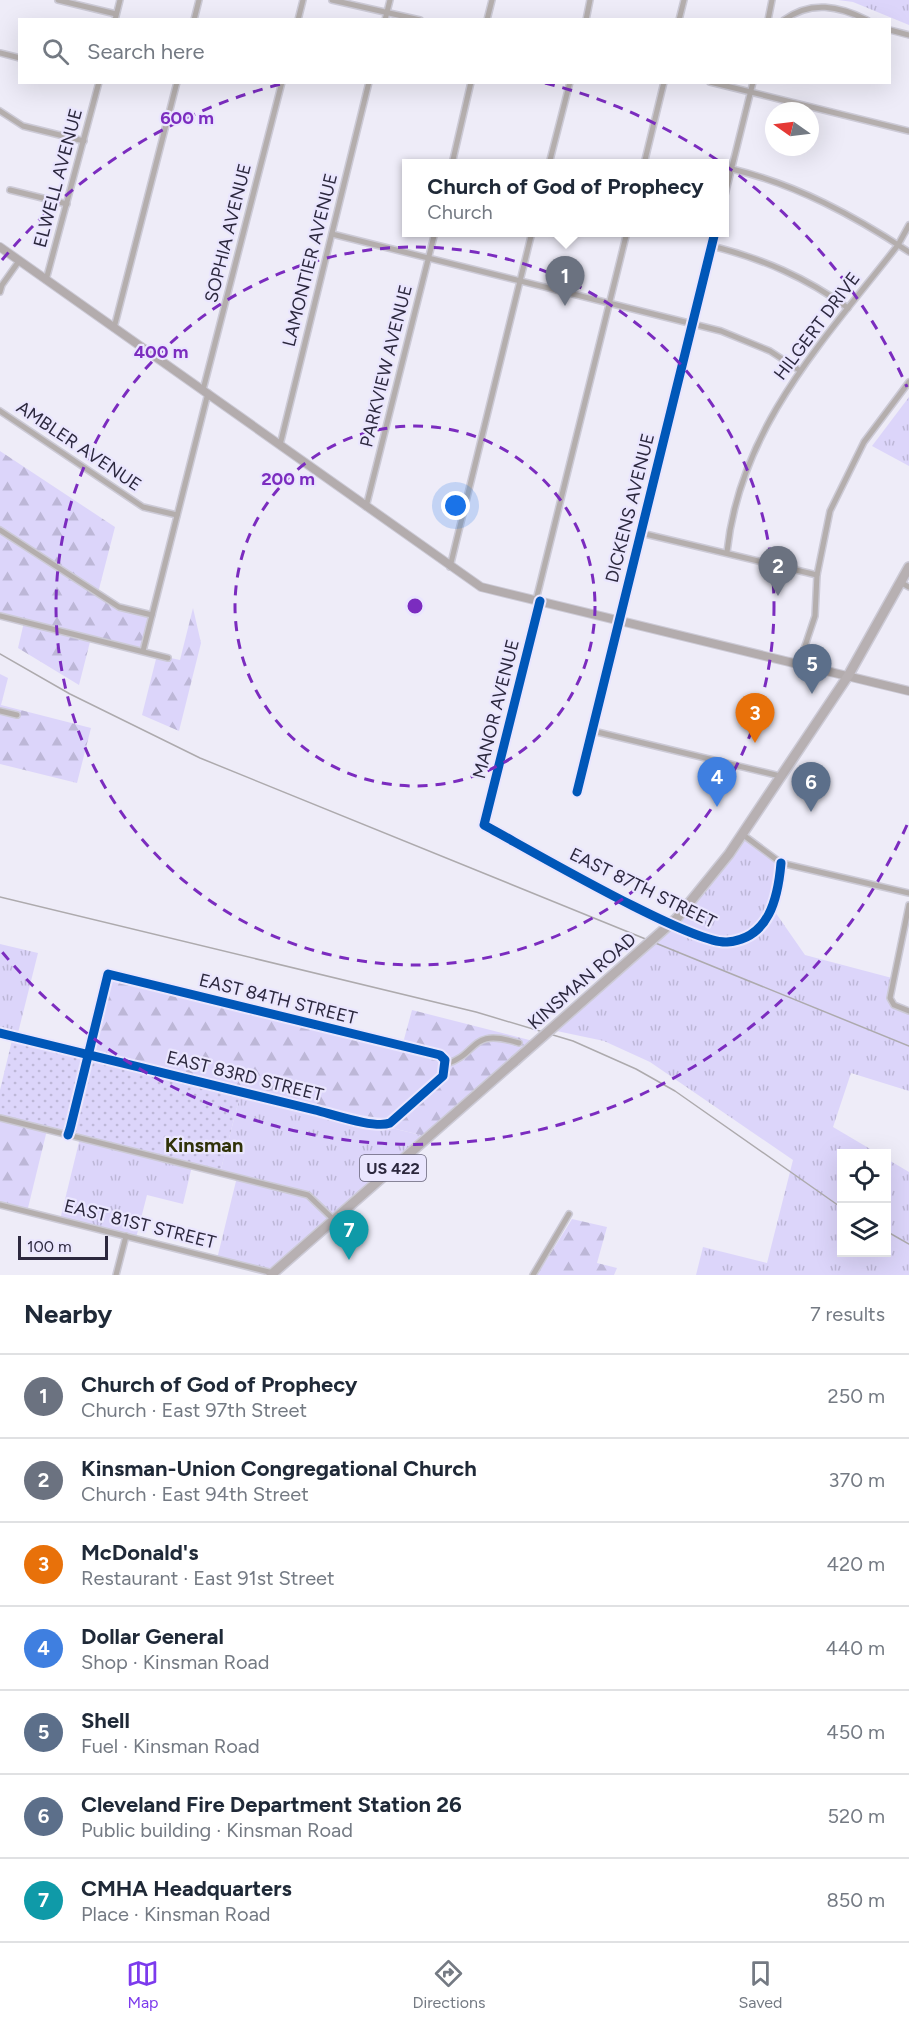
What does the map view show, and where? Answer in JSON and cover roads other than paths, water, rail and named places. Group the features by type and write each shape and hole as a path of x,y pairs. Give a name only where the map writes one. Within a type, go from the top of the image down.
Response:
{"main road":[{"path":"0,247 481,587 909,691"},
{"name":"KINSMAN ROAD","path":"272,1274 677,918 704,888 848,676 905,585 909,567"}],"street":[{"path":"58,0 115,17 120,0"},
{"path":"194,18 199,0"},
{"path":"298,18 303,0"},
{"path":"332,0 386,16 403,18"},
{"path":"386,16 390,0"},
{"path":"488,18 492,0"},
{"path":"586,18 590,0"},
{"path":"680,18 684,0"},
{"path":"768,18 772,0"},
{"path":"830,0 835,6 862,18"},
{"path":"787,18 803,9 835,6"},
{"path":"891,30 909,35"},
{"path":"0,53 18,58"},
{"name":"ELWELL AVENUE","path":"46,280 98,84"},
{"path":"114,328 176,84"},
{"name":"SOPHIA AVENUE","path":"142,651 282,84"},
{"name":"LAMONTIER AVENUE","path":"280,445 369,84"},
{"path":"453,159 471,84"},
{"path":"550,159 569,84"},
{"path":"645,159 663,84"},
{"path":"717,84 909,131"},
{"path":"729,180 753,84"},
{"path":"0,111 23,126 84,141"},
{"path":"732,169 799,190 838,208 909,252"},
{"path":"10,190 67,204"},
{"name":"HILGERT DRIVE","path":"727,552 735,499 747,464 799,370 898,245 909,225"},
{"path":"332,234 742,337 770,351 799,370"},
{"name":"PARKVIEW AVENUE","path":"366,507 434,237"},
{"path":"450,567 531,237"},
{"name":"MANOR AVENUE","path":"484,825 626,237"},
{"name":"DICKENS AVENUE","path":"577,792 714,237"},
{"path":"712,246 782,268 822,289 848,308"},
{"path":"0,292 19,261"},
{"path":"799,664 815,616 817,575 830,511 845,475 888,407 909,382"},
{"name":"AMBLER AVENUE","path":"0,411 143,507 177,515"},
{"path":"0,530 119,607 152,615"},
{"path":"641,533 817,575"},
{"path":"0,616 168,658"},
{"path":"0,711 17,715"},
{"path":"593,731 780,776"},
{"name":"EAST 87TH STREET","path":"484,825 667,922 715,942 737,941 757,930 766,921 776,899 781,863"},
{"path":"742,834 781,863 909,893"},
{"path":"909,905 890,998 894,1005 909,1011"},
{"name":"EAST 84TH STREET","path":"88,1054 108,974 440,1055 446,1064"},
{"name":"EAST 83RD STREET","path":"0,1033 379,1125 390,1123 443,1076 446,1064"},
{"path":"446,1064 456,1061 479,1040 488,1038 519,1043"},
{"path":"68,1135 88,1054"},
{"path":"0,1118 308,1195 334,1220"},
{"name":"EAST 81ST STREET","path":"0,1205 272,1274"},
{"path":"533,1275 569,1214"},
{"path":"116,1275 126,1236"}],"railway":[{"path":"0,654 70,694 200,758 909,1046"},
{"path":"0,897 476,1012 573,1041 636,1069 675,1091 837,1204"},
{"path":"891,1234 909,1244"}],"place":[{"name":"Church of God of Prophecy","path":"565,306"},
{"name":"Kinsman-Union Congregational Church","path":"778,596"},
{"name":"Shell","path":"812,694"},
{"name":"McDonald's","path":"755,743"},
{"name":"Dollar General","path":"717,807"},
{"name":"Cleveland Fire Department Station 26","path":"811,812"},
{"name":"CMHA Headquarters","path":"349,1260"}],"district":[{"name":"Kinsman","path":"204,1145"}]}
